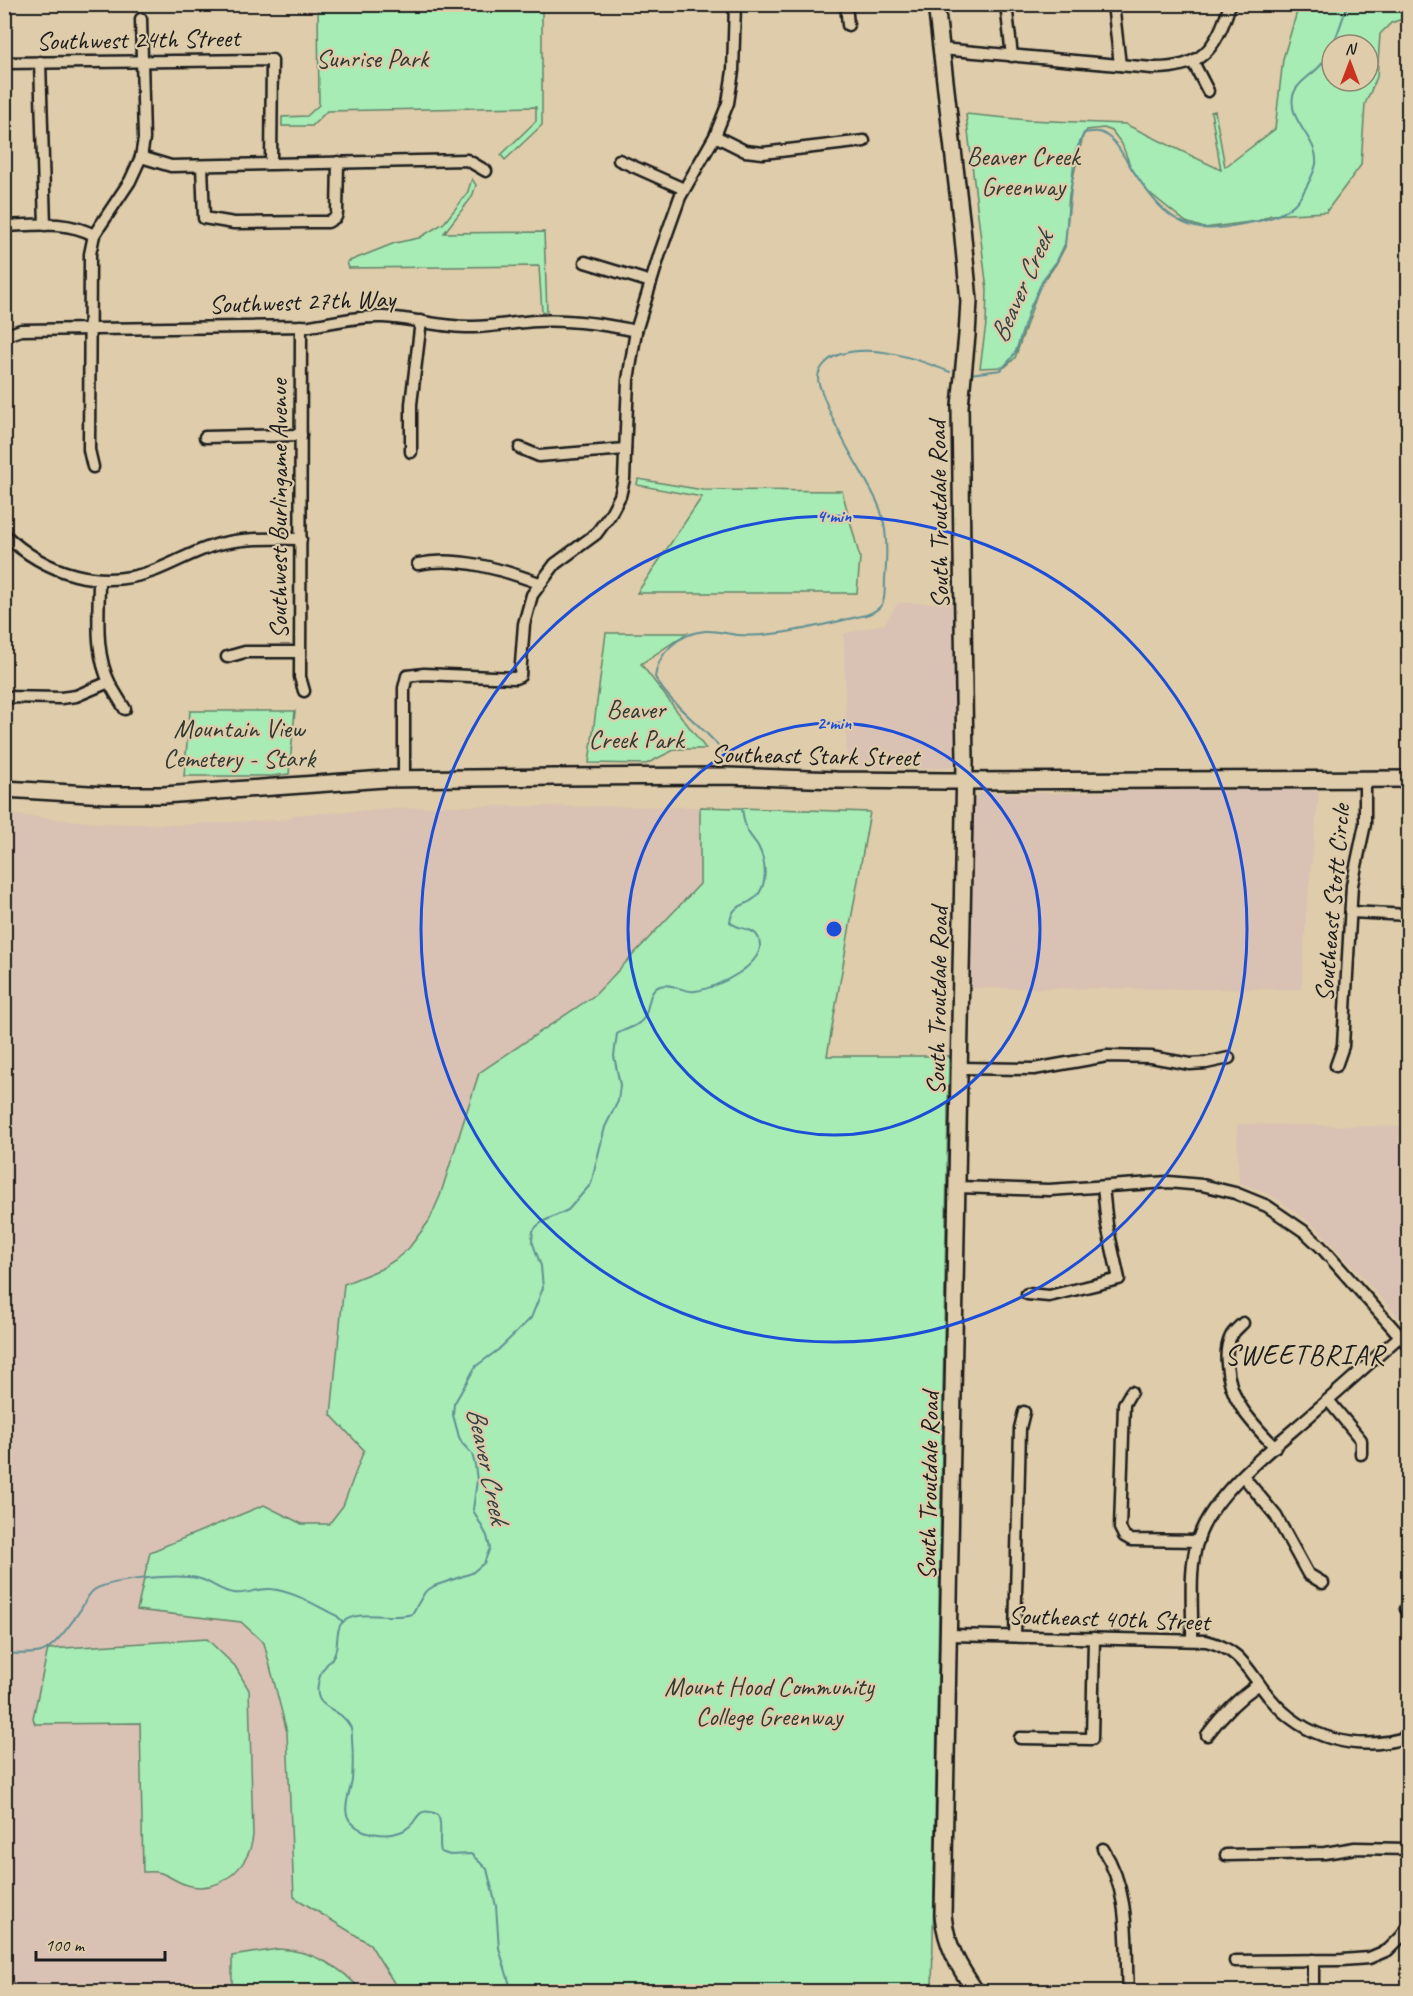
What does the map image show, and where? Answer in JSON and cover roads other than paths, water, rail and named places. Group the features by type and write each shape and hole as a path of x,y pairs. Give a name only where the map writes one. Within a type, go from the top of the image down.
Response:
{"main road":[{"name":"South Troutdale Road","path":"936,4 969,290 960,426 965,781 943,1916 950,1951 976,1992"},
{"name":"Southeast Stark Street","path":"4,789 106,795 164,795 404,779 727,776 965,781 1408,779"}],"street":[{"path":"404,779 404,688 407,676 424,674 515,678 520,676 524,624 532,594 555,564 596,534 620,496 628,380 636,331 660,253 684,189 715,136 728,103 732,82 735,4"},
{"path":"846,4 849,25"},
{"path":"1006,4 1011,56"},
{"path":"1113,4 1120,65"},
{"path":"942,49 1120,65 1163,68 1181,66 1203,57 1210,49 1225,21 1230,4"},
{"path":"93,467 89,450 88,283 90,254 94,236 130,181 141,157 144,139 141,19"},
{"name":"Southwest 24th Street","path":"4,63 272,60 271,163"},
{"path":"40,62 45,225"},
{"path":"1193,62 1208,91"},
{"path":"715,136 745,150 763,153 864,141"},
{"path":"141,157 171,166 467,160 486,171"},
{"path":"619,160 684,189"},
{"path":"202,166 204,218 234,223 328,222 336,217 337,213 338,162"},
{"path":"4,226 74,226 94,236"},
{"path":"585,262 651,282"},
{"name":"Southwest 27th Way","path":"4,336 21,330 301,326 361,317 384,317 470,327 572,320 606,324 636,331"},
{"path":"411,453 411,404 421,321"},
{"name":"Southwest Burlingame Avenue","path":"301,326 300,677 304,691"},
{"path":"205,437 301,435"},
{"path":"520,448 539,456 625,449"},
{"path":"7,541 54,569 99,580 144,574 220,544 251,539 301,539"},
{"path":"418,564 435,561 461,562 492,568 539,583"},
{"path":"99,580 101,654 109,682 125,709"},
{"path":"227,657 245,652 300,652"},
{"path":"4,697 61,698 75,696 109,682"},
{"name":"Southeast Stott Circle","path":"1336,1066 1343,1046 1352,885 1365,824 1365,779"},
{"path":"1351,912 1408,915"},
{"path":"960,1068 1034,1069 1107,1056 1150,1057 1190,1064 1229,1058"},
{"path":"958,1187 1049,1190 1187,1182 1219,1188 1267,1206 1305,1232 1408,1345"},
{"path":"1027,1294 1049,1296 1119,1279 1107,1225 1103,1186"},
{"path":"1243,1323 1231,1335 1228,1346 1227,1367 1231,1388 1247,1417 1275,1447"},
{"path":"1192,1640 1193,1574 1198,1541 1209,1514 1226,1492 1243,1476 1400,1336"},
{"path":"1131,1392 1124,1404 1120,1528 1124,1536 1131,1540 1198,1541"},
{"path":"1328,1400 1361,1440 1361,1454"},
{"path":"1015,1636 1020,1428 1024,1412"},
{"path":"1243,1476 1276,1516 1308,1574 1323,1582"},
{"name":"Southeast 40th Street","path":"949,1635 1192,1640 1215,1643 1233,1652 1248,1666 1269,1698 1288,1717 1314,1733 1346,1743 1370,1744 1408,1737"},
{"path":"1020,1738 1092,1739 1094,1638"},
{"path":"1207,1735 1218,1719 1235,1702 1259,1684"},
{"path":"1226,1855 1315,1853 1355,1848 1408,1849"},
{"path":"1103,1849 1113,1866 1124,1905 1128,1992"},
{"path":"1235,1961 1358,1959 1379,1955 1394,1944 1408,1925"},
{"path":"1313,1960 1313,1992"}],"waterway":[{"name":"Beaver Creek","path":"970,374 1001,370 1016,351 1030,308 1044,278 1057,261 1065,244 1075,153 1084,133 1101,132 1111,139 1154,200 1174,218 1186,224 1200,228 1234,226 1269,218 1294,205 1312,175 1316,155 1295,115 1293,96 1297,87 1325,60 1348,4"},
{"path":"723,752 707,733 670,698 655,677 661,660 672,645 687,636 705,631 754,635 813,627 866,615 878,609 883,601 886,547 882,515 829,409 819,384 820,371 835,356 866,351 895,354 950,372"},
{"name":"Beaver Creek","path":"512,1992 499,1948 496,1906 487,1869 471,1854 450,1855 441,1852 438,1816 423,1812 404,1830 389,1834 364,1831 348,1819 346,1808 353,1770 351,1729 345,1719 321,1701 318,1686 322,1670 333,1657 339,1627 347,1619 365,1615 404,1616 412,1614 425,1592 434,1586 472,1573 484,1563 490,1548 487,1536 473,1510 477,1480 475,1465 472,1454 459,1437 453,1415 454,1404 476,1366 498,1350 531,1318 543,1288 541,1266 532,1241 533,1231 544,1221 568,1210 591,1184 605,1127 618,1101 620,1085 614,1056 617,1034 635,1026 644,1018 649,1000 656,988 669,985 691,991 704,989 739,973 756,956 760,947 756,934 730,922 733,912 759,893 765,873 758,846 746,828 742,808"},
{"path":"4,1654 41,1652 63,1634 94,1590 114,1583 144,1578 197,1578 224,1591 234,1593 265,1589 279,1590 313,1604 337,1616 343,1622"}],"district":[{"name":"SWEETBRIAR","path":"1305,1354"}],"park label":[{"name":"Sunrise Park","path":"372,58"},
{"name":"Beaver Creek Greenway","path":"1023,170"},
{"name":"Beaver Creek Park","path":"636,724"},
{"name":"Mountain View Cemetery - Stark","path":"239,743"},
{"name":"Mount Hood Community College Greenway","path":"769,1701"}]}
